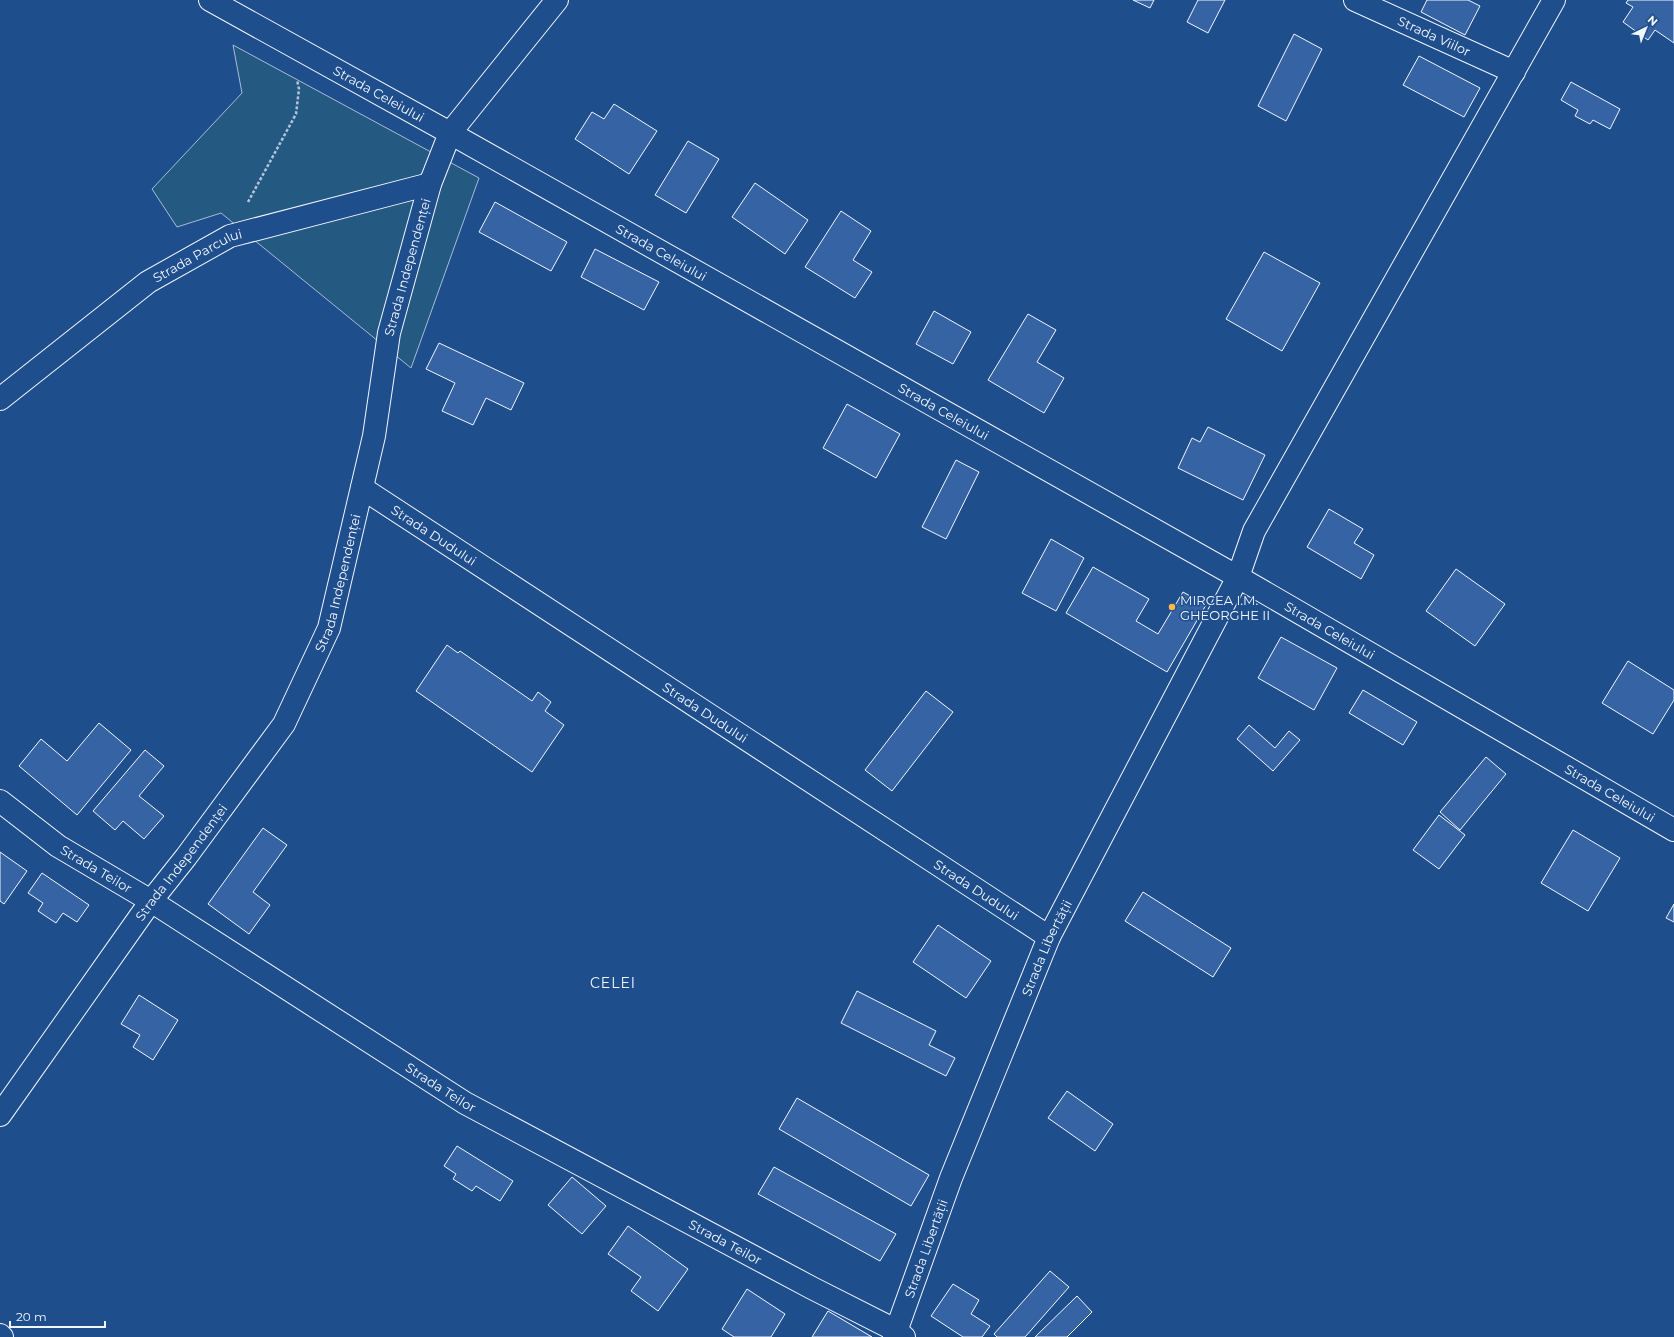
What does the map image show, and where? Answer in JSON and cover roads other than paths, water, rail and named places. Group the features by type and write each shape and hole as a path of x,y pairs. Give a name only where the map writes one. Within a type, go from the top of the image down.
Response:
{"street":[{"name":"Strada Celeiului","path":"210,0 450,133 1238,577 1674,830"},
{"name":"Strada Independenței","path":"0,1115 151,901 186,857 284,724 329,628 374,436 389,333 430,184 450,133 557,0"},
{"name":"Strada Viilor","path":"1355,0 1514,72"},
{"name":"Strada Libertății","path":"898,1335 951,1178 1048,937 1238,577 1254,531 1554,0"},
{"name":"Strada Parcului","path":"0,399 148,282 230,236 430,184"},
{"name":"Strada Dudului","path":"362,488 1048,937"},
{"name":"Strada Teilor","path":"0,801 58,846 151,901 466,1103 898,1335"}],"place":[{"name":"MIRCEA I.M. GHEORGHE II","path":"1172,607"}],"district":[{"name":"CELEI","path":"613,983"}]}
